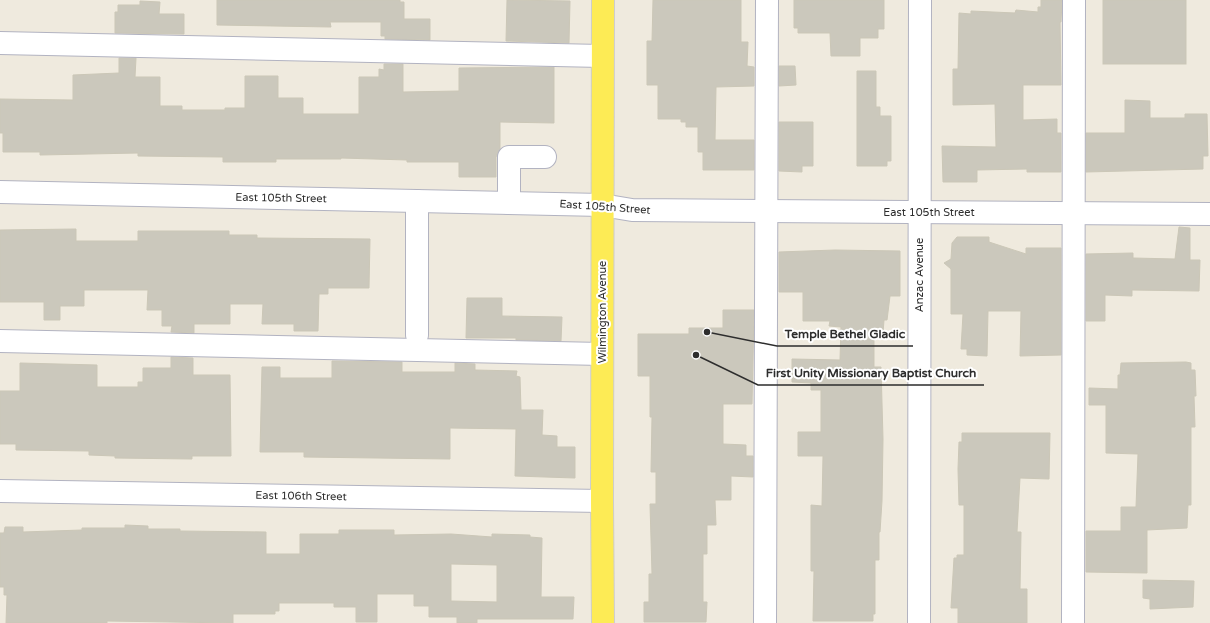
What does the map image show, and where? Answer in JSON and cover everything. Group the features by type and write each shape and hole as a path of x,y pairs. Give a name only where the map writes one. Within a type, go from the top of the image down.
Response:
{"main road":[{"name":"Wilmington Avenue","path":"603,0 603,623"}],"street":[{"path":"765,623 767,0"},
{"name":"Anzac Avenue","path":"919,623 920,0"},
{"path":"1073,623 1072,213 1074,0"},
{"path":"0,43 602,56"},
{"path":"509,203 509,157 545,157"},
{"name":"East 105th Street","path":"0,192 602,205 632,210 1210,214"},
{"path":"417,200 417,335"},
{"path":"0,341 602,354"},
{"name":"East 106th Street","path":"0,491 602,501"}],"building":[{"path":"217,0 400,0 400,2 404,2 404,19 430,19 430,40 385,39 385,36 381,36 381,22 330,22 331,27 217,25"},
{"path":"507,0 570,1 569,43 506,41"},
{"path":"653,0 741,0 741,42 748,42 747,66 754,67 754,86 716,87 715,140 754,140 754,170 703,170 703,152 698,152 698,127 686,127 686,122 681,122 681,119 658,119 658,85 647,85 647,41 652,41"},
{"path":"794,0 884,0 884,29 878,29 878,38 860,38 860,56 831,56 830,33 798,33 798,28 794,28"},
{"path":"1041,0 1062,0 1060,22 1061,85 1023,85 1023,120 1057,119 1057,133 1061,133 1061,172 1027,172 1027,169 977,170 977,182 943,182 942,146 996,147 995,104 953,105 953,69 958,69 959,13 971,14 971,11 1015,13 1016,10 1038,12 1038,7 1041,7"},
{"path":"1103,0 1186,0 1186,64 1103,64"},
{"path":"140,1 160,2 159,14 184,14 184,34 115,33 115,12 118,12 118,5 140,5"},
{"path":"119,58 136,58 135,77 160,77 160,106 182,106 182,110 225,110 225,108 245,108 245,76 278,76 278,98 303,98 303,114 359,114 359,77 379,77 379,69 384,70 384,64 403,64 403,92 459,91 459,68 554,67 554,123 500,122 500,149 496,157 496,177 459,177 459,162 407,162 407,160 341,158 276,159 276,162 223,162 223,157 138,156 138,153 40,155 40,152 3,152 3,133 0,133 0,99 73,100 73,75 119,73"},
{"path":"779,66 795,66 796,85 779,86"},
{"path":"857,71 876,71 876,107 880,107 880,116 891,116 891,161 887,161 887,166 857,166"},
{"path":"1125,100 1150,101 1150,118 1185,118 1185,114 1207,114 1208,156 1203,156 1203,169 1086,172 1086,133 1125,133"},
{"path":"779,122 813,122 813,166 802,166 802,172 779,171"},
{"path":"1179,227 1190,228 1190,260 1200,260 1199,291 1132,290 1132,296 1105,295 1105,321 1086,321 1086,254 1133,253 1133,258 1175,259"},
{"path":"76,229 76,241 138,241 138,231 229,231 229,235 257,235 257,238 370,239 369,288 328,288 328,294 319,294 318,331 294,331 294,324 262,324 263,304 230,304 230,324 194,324 194,333 171,332 172,326 162,326 162,310 147,310 148,290 84,290 84,306 60,306 60,320 44,320 44,302 0,302 0,230"},
{"path":"957,237 989,237 989,242 1026,254 1026,248 1061,248 1061,355 1020,356 1021,311 988,311 987,356 967,355 967,349 961,349 963,314 951,314 951,269 944,263 951,259 952,243"},
{"path":"835,250 900,251 900,296 890,296 887,320 884,320 883,333 874,333 874,367 881,367 883,439 879,560 875,560 875,614 873,614 873,621 813,621 814,571 811,571 811,505 822,506 823,456 798,456 798,432 821,432 821,390 811,390 811,383 792,382 792,359 840,360 841,327 829,326 830,321 803,321 803,292 779,292 779,252"},
{"path":"467,298 502,298 502,316 562,317 561,341 516,340 516,338 466,338"},
{"path":"723,310 754,310 752,404 723,404 723,444 746,445 746,456 753,456 753,477 731,476 731,500 715,500 716,525 707,525 707,554 703,554 703,602 707,602 706,622 644,622 644,602 649,602 649,574 652,574 650,504 656,504 656,472 651,472 652,417 650,417 650,376 638,376 638,334 689,334 689,328 723,328"},
{"path":"171,357 193,358 193,375 230,375 231,456 192,456 192,459 115,458 115,456 89,455 89,451 16,450 16,444 0,444 0,391 20,391 20,363 97,365 97,387 138,387 138,382 143,382 143,368 171,368"},
{"path":"332,361 402,362 402,372 455,372 455,363 475,364 475,370 517,371 516,376 520,377 521,410 543,410 542,435 557,436 557,447 575,447 575,478 515,476 516,429 450,428 450,459 304,457 304,452 260,452 262,367 280,367 280,378 332,378"},
{"path":"1121,363 1191,363 1191,370 1195,370 1196,396 1194,396 1195,427 1191,427 1191,505 1188,505 1187,528 1147,530 1147,573 1086,572 1086,531 1121,531 1121,507 1136,507 1138,454 1106,453 1106,405 1089,405 1089,388 1118,389 1118,375 1120,375"},
{"path":"962,433 1050,433 1049,479 1020,478 1017,532 1021,532 1020,589 1027,589 1027,623 958,623 958,608 951,608 954,558 957,558 957,555 964,555 964,505 959,505 958,469 959,442 962,442"},
{"path":"125,525 148,526 148,529 180,529 180,531 266,532 266,554 300,554 300,534 339,534 339,530 394,530 394,535 451,534 492,537 492,534 530,535 530,537 542,538 541,597 574,597 573,619 477,619 477,623 457,623 457,617 429,617 429,606 414,606 414,594 377,594 377,622 356,622 356,607 334,607 334,603 279,603 279,611 275,611 275,614 233,614 233,623 107,621 107,623 6,623 7,595 4,595 4,587 0,587 0,533 4,533 5,527 23,527 23,532 82,530 82,528 125,528","holes":["451,564 497,565 497,602 451,601"]},
{"path":"1143,580 1194,581 1193,607 1150,609 1150,599 1143,598"}],"place":[{"name":"Temple Bethel Gladic","path":"707,332"},
{"name":"First Unity Missionary Baptist Church","path":"696,355"}]}
